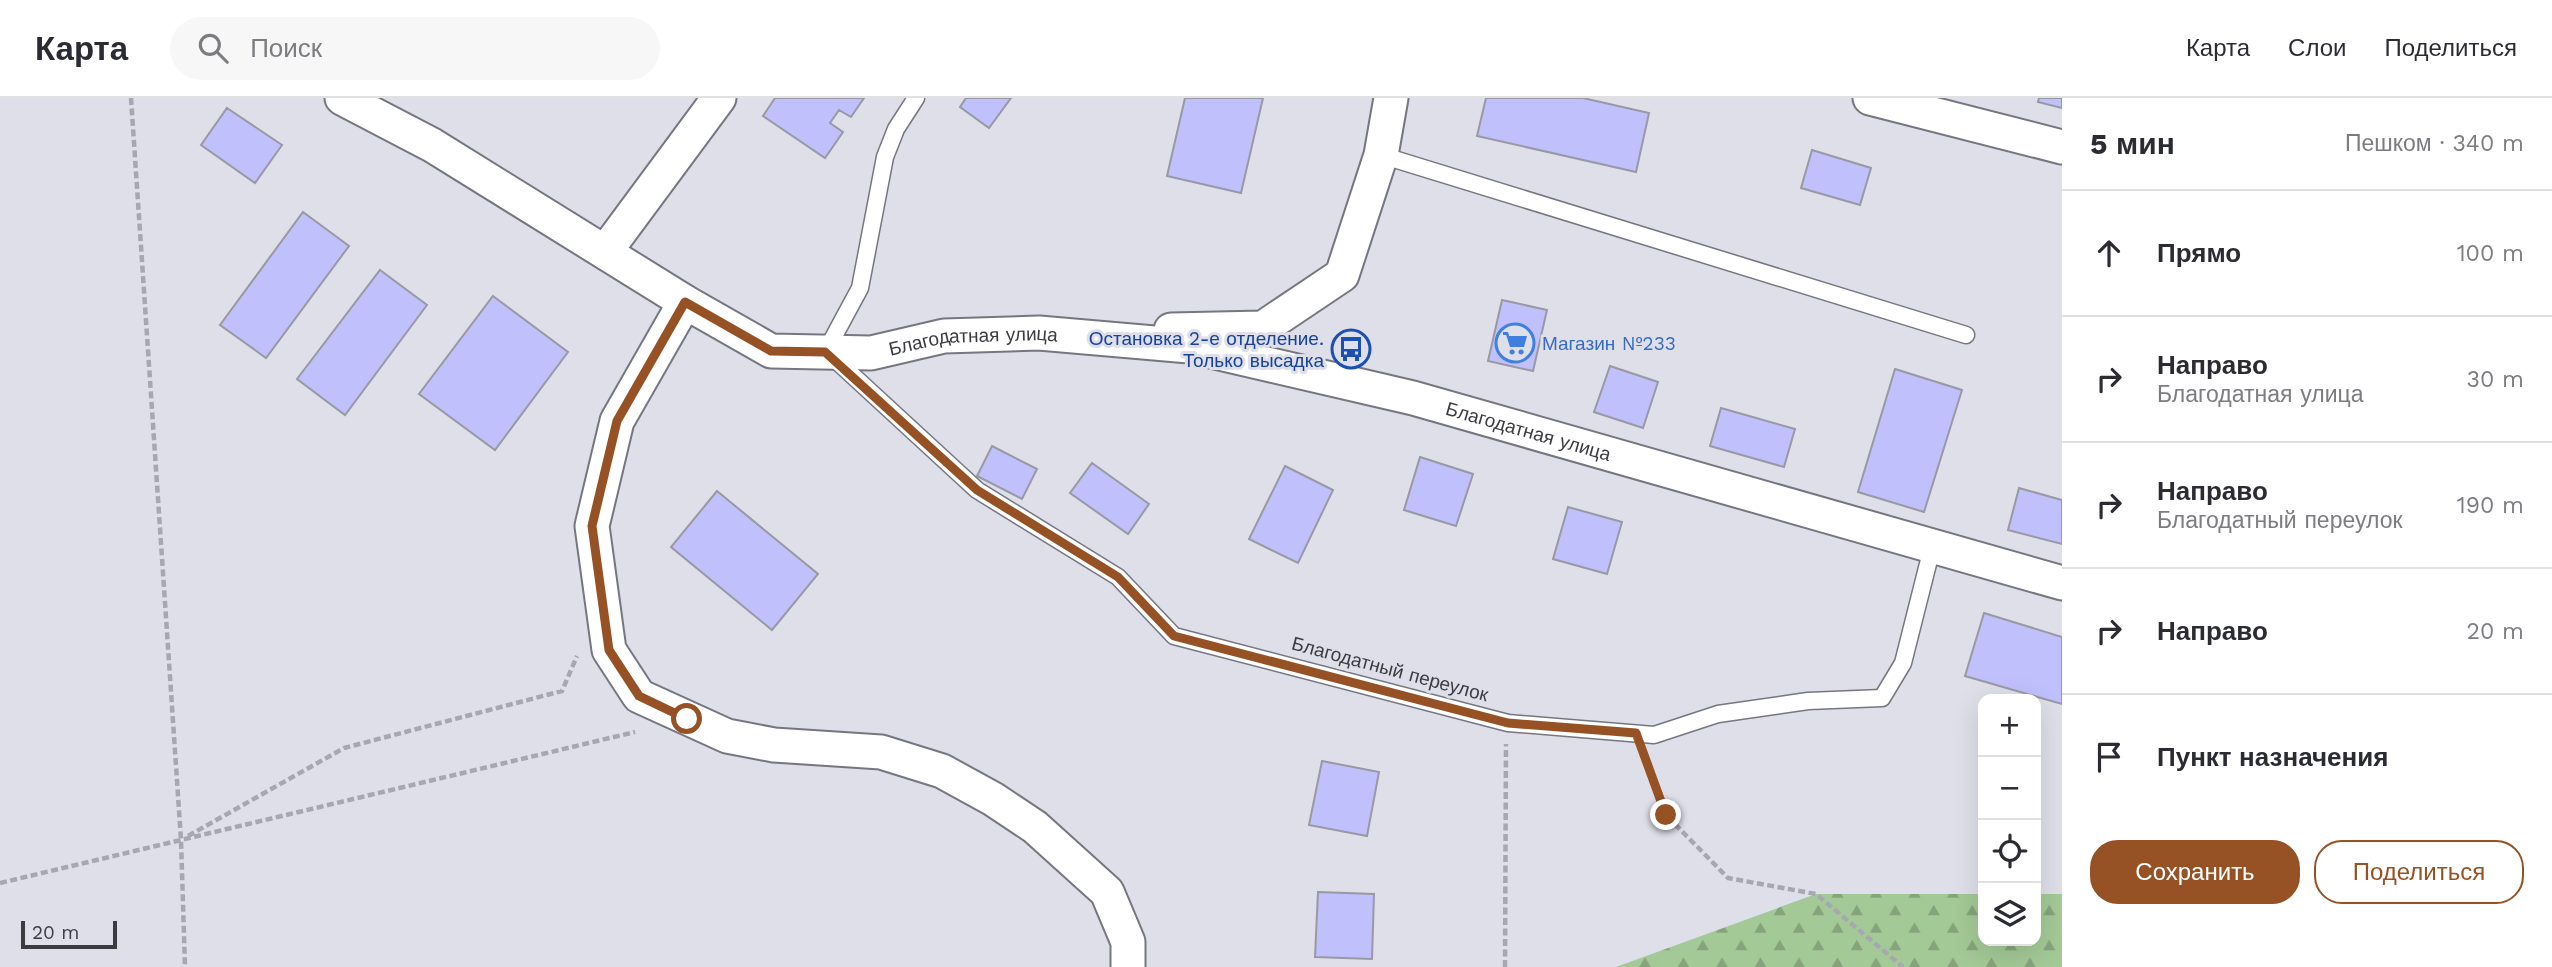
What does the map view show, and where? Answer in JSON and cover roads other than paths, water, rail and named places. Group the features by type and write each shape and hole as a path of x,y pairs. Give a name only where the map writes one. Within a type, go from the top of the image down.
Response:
{"street":[{"name":"Благодатная улица","path":"342,98 432,145 685,302 771,351 871,353 944,336 1039,333 1189,346 1343,381 1933,544 2062,583"},
{"path":"605,252 719,98"},
{"path":"1039,333 1263,328 1342,275 1381,155 1391,98"},
{"path":"1870,98 2062,147"},
{"path":"685,302 617,421 592,526 609,650 639,696 727,736 774,745 881,752 943,771 1035,827 1107,892 1128,942 1128,967"}],"lane":[{"path":"825,352 860,288 885,157 896,129 915,98"},
{"path":"1381,155 1966,335"},
{"name":"Благодатный переулок","path":"825,352 977,490 1118,577 1174,636 1508,723 1654,735 1718,714 1808,701 1882,698 1903,663 1933,544"}],"place":[{"name":"Магазин №233","path":"1515,343"},
{"name":"Остановка 2-е отделение. Только высадка","path":"1351,349"}]}
